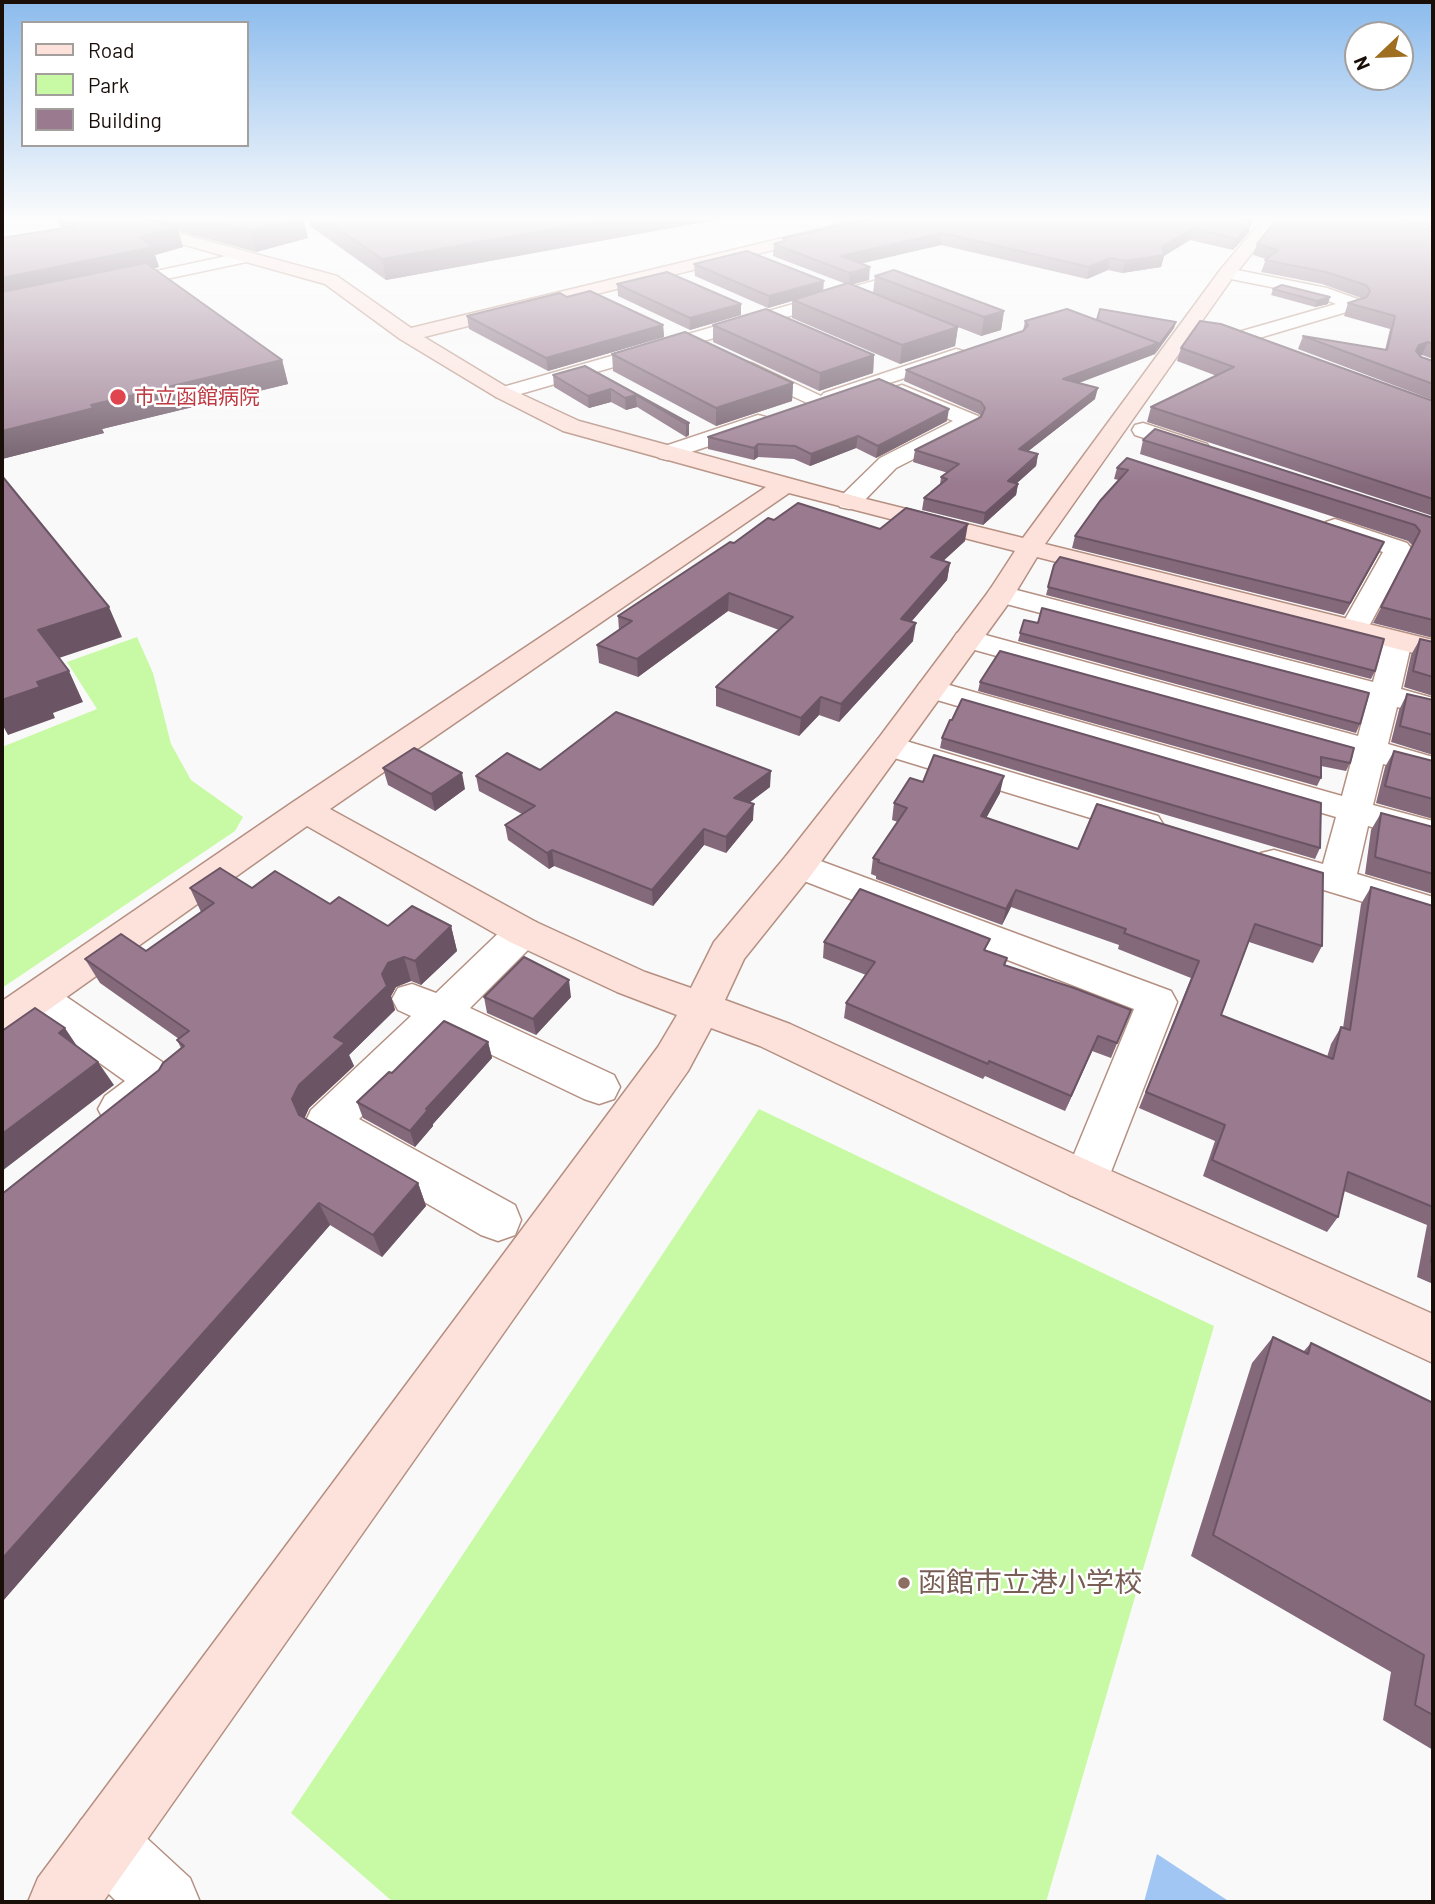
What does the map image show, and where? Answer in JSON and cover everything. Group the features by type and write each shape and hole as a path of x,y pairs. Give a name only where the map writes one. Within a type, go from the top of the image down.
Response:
{"street":[{"path":"369,308 407,335 502,393 571,426 849,502 1433,649"},
{"path":"407,335 514,308"},
{"path":"745,308 790,327"},
{"path":"502,393 798,308"},
{"path":"62,1902 656,1081 701,1009 728,952 799,865 889,746 1001,594 1030,547 1209,328 1216,308"},
{"path":"1242,337 1338,308"},
{"path":"665,328 712,351"},
{"path":"1209,328 1276,350"},
{"path":"667,453 818,402 884,373 966,343"},
{"path":"735,362 818,402"},
{"path":"588,368 611,381"},
{"path":"849,502 888,463 970,421 884,373"},
{"path":"692,424 715,437"},
{"path":"1143,430 1222,456"},
{"path":"2,1022 305,810 785,485"},
{"path":"1306,518 1398,548 1353,629"},
{"path":"1001,594 1433,707"},
{"path":"967,639 1433,767"},
{"path":"1336,881 1398,640"},
{"path":"930,690 1433,833"},
{"path":"889,746 1179,833"},
{"path":"305,810 523,932 631,982 775,1035 1086,1181 1433,1339"},
{"path":"1244,853 1433,910"},
{"path":"799,865 1157,1002 1086,1181"},
{"path":"498,1220 327,1123 427,1006 523,932"},
{"path":"38,998 156,1080 90,1132"},
{"path":"427,1006 599,1087"},
{"path":"104,1843 166,1902"}],"green space":[{"path":"137,637 153,673 171,744 191,780 243,817 235,831 2,988 2,747 97,709 67,662"},
{"name":"函館市立港小学校","path":"759,1109 1214,1326 1046,1902 393,1902 291,1813"}],"water":[{"path":"1157,1854 1230,1902 1144,1902"}],"building":[{"name":"市立函館病院","path":"2,308 209,308 282,360 91,405 94,408 2,431"},
{"path":"500,308 626,308 663,325 546,358 467,316"},
{"path":"668,308 727,308 690,318"},
{"path":"812,308 910,308 958,327 902,345"},
{"path":"960,308 996,308 1004,311 984,317"},
{"path":"1366,308 1433,308 1433,344 1428,342 1419,345 1416,351 1421,357 1433,361 1433,384 1303,336 1387,350 1395,316"},
{"path":"766,309 874,355 820,373 713,325"},
{"path":"1067,309 1158,343 1063,379 1098,388 1019,449 1038,454 1008,481 1018,484 985,513 924,498 947,479 941,477 959,464 915,450 981,417 985,408 981,402 906,370 1023,331 1028,325 1025,321"},
{"path":"1100,309 1176,322 1158,346 1158,343 1097,320"},
{"path":"1200,321 1221,324 1433,401 1433,499 1151,407 1234,367 1181,348"},
{"path":"685,332 793,383 716,408 612,354"},
{"path":"585,366 689,423 686,424 636,395 625,398 611,389 588,396 553,375"},
{"path":"879,379 949,409 878,446 858,436 811,454 795,446 758,444 754,448 708,437"},
{"path":"1155,429 1433,518 1433,620 1381,607 1420,531 1415,525 1143,440"},
{"path":"1127,458 1384,542 1350,603 1075,536 1100,501 1128,470 1117,468"},
{"path":"2,476 109,607 38,630 69,671 37,682 40,687 2,700"},
{"path":"798,503 880,529 906,508 968,524 931,557 950,563 901,619 916,623 841,704 821,697 801,718 716,687 793,617 729,593 637,659 597,645 632,621 618,616 730,542 734,543 768,518 774,520"},
{"path":"1060,557 1384,639 1375,671 1048,587 1054,565"},
{"path":"1042,608 1369,693 1360,724 1020,633 1024,620 1038,623"},
{"path":"1420,639 1433,642 1433,677 1413,671"},
{"path":"1000,651 1354,748 1350,763 1321,757 1321,778 980,682"},
{"path":"1407,694 1433,700 1433,735 1400,726"},
{"path":"962,699 1321,803 1320,848 942,738"},
{"path":"616,712 771,771 734,798 754,804 726,837 704,829 652,890 552,850 547,853 505,825 535,806 476,776 507,753 540,770"},
{"path":"414,748 462,773 431,794 383,768"},
{"path":"1394,751 1433,761 1433,799 1385,786"},
{"path":"934,755 1004,776 981,816 1078,849 1097,804 1323,873 1322,946 1255,924 1221,1015 1333,1059 1341,1027 1350,1030 1371,887 1433,906 1433,1207 1348,1172 1338,1217 1212,1160 1225,1125 1146,1092 1199,961 1124,933 1126,929 1016,890 1006,909 873,858 907,808 894,803 910,778 923,782"},
{"path":"1381,813 1433,827 1433,874 1375,857"},
{"path":"220,868 252,888 275,871 330,904 339,897 388,926 412,906 451,926 415,961 404,957 388,963 382,974 387,986 334,1037 345,1043 299,1085 292,1099 299,1115 418,1183 373,1235 319,1203 2,1559 2,1194 159,1070 163,1063 184,1046 177,1040 189,1031 85,959 121,934 146,951 214,903 190,888"},
{"path":"860,889 990,939 984,950 1007,958 1004,965 1131,1010 1117,1043 1098,1036 1071,1096 989,1061 988,1064 846,1003 875,962 824,942"},
{"path":"524,957 569,980 533,1019 484,997"},
{"path":"35,1008 65,1028 59,1033 98,1062 2,1134 2,1031"},
{"path":"444,1021 488,1042 426,1109 428,1110 410,1131 357,1102 389,1072 392,1073"},
{"path":"1273,1337 1308,1354 1311,1343 1433,1403 1433,1715 1415,1705 1424,1655 1213,1535"}],"place":[{"name":"市立函館病院","path":"118,397"},
{"name":"函館市立港小学校","path":"904,1583"}]}
